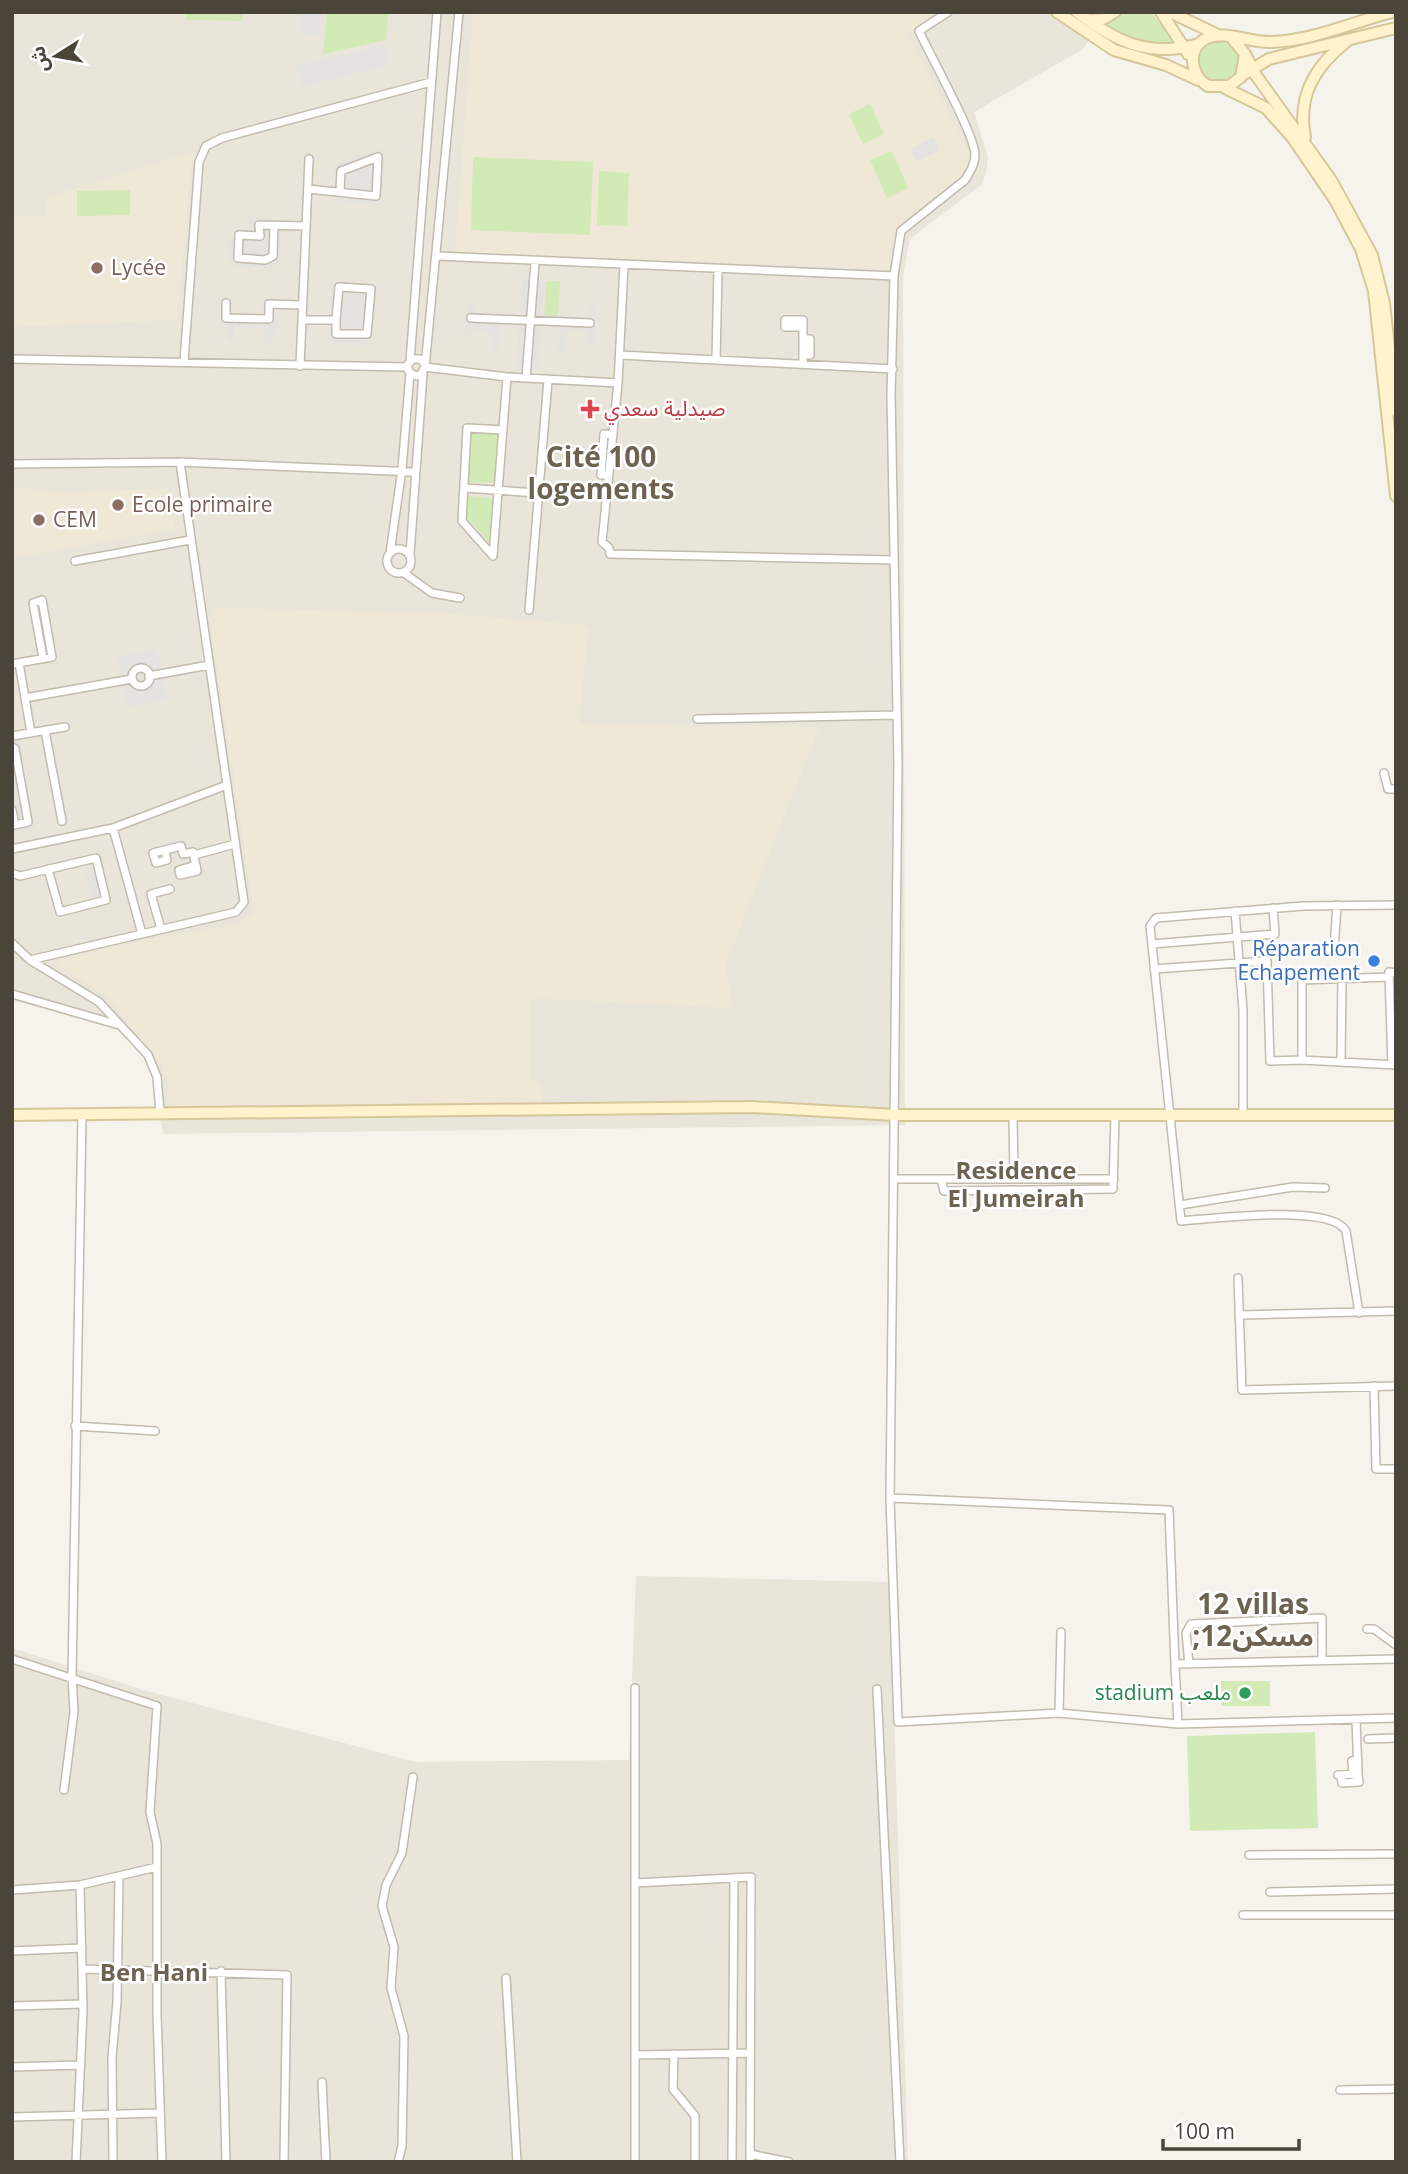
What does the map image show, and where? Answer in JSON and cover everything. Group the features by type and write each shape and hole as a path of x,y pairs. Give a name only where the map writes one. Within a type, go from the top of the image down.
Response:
{"main road":[{"path":"1057,12 1114,50 1183,71 1214,88 1225,88 1266,108 1292,136 1335,200 1364,258 1376,305 1396,496"},
{"path":"1077,12 1134,47 1161,51 1185,48 1219,35"},
{"path":"1087,20 1103,19 1115,12"},
{"path":"1161,12 1185,48 1203,83"},
{"path":"1170,12 1219,35 1276,42 1392,12"},
{"path":"1225,88 1251,68 1269,59 1396,28"},
{"path":"1232,38 1307,143 1350,211 1375,264 1384,303 1396,411"},
{"path":"1307,143 1303,113 1309,86 1323,62 1348,41"},
{"path":"1193,67 1199,44"},
{"path":"1241,77 1245,54"},
{"path":"12,1115 752,1107 896,1115 1396,1115"}],"street":[{"path":"437,12 402,470 390,553 387,558 389,568 404,573 432,593 460,598"},
{"path":"404,573 411,565 415,472 424,368 438,256 459,12"},
{"path":"948,12 919,31 969,135 975,156 972,170 965,180 901,230 894,276 896,1115 890,1498 898,1722 1059,1713 1178,1724 1396,1718"},
{"path":"184,361 199,162 206,146 222,138 431,82"},
{"path":"308,189 376,196 378,157 341,171 341,192"},
{"path":"300,366 309,159"},
{"path":"274,226 272,256 265,260 238,258 239,235 260,236 259,225 306,226"},
{"path":"438,256 535,263 894,276"},
{"path":"526,378 535,263"},
{"path":"624,265 618,383 602,542 610,548 610,554 894,560"},
{"path":"716,360 718,269"},
{"path":"339,288 372,289 367,334 336,334 336,320 339,288"},
{"path":"226,303 226,318 269,319 270,304 302,305"},
{"path":"471,318 590,323"},
{"path":"302,320 336,320"},
{"path":"803,327 803,339 810,339 810,355 803,355 803,364"},
{"path":"620,355 893,369"},
{"path":"12,359 409,367 420,359 424,368"},
{"path":"409,367 416,376 424,368"},
{"path":"424,368 507,377 618,383"},
{"path":"503,430 467,428 462,521 494,555 507,377"},
{"path":"529,610 548,380"},
{"path":"12,464 180,462 415,472"},
{"path":"30,960 236,912 244,902 180,462"},
{"path":"464,488 538,493"},
{"path":"75,561 190,540"},
{"path":"390,553 400,549 410,554"},
{"path":"31,733 16,664 43,659 52,657 42,600 33,603 43,659"},
{"path":"149,676 209,665"},
{"path":"25,698 132,679 142,686 147,683 149,676 145,669 137,669 132,679"},
{"path":"697,719 897,715"},
{"path":"12,736 65,727"},
{"path":"45,731 62,821"},
{"path":"12,747 15,749 28,822 15,825 12,810"},
{"path":"1384,774 1388,789 1396,789"},
{"path":"12,849 113,828 226,785"},
{"path":"113,828 142,934"},
{"path":"165,851 181,846 183,855 193,852 194,855 235,844"},
{"path":"194,855 196,865"},
{"path":"12,873 20,876 48,869 96,858 106,900 60,912 48,869"},
{"path":"161,929 151,894 170,889"},
{"path":"1334,950 1337,905"},
{"path":"1359,1313 1346,1231 1342,1224 1332,1219 1282,1215 1181,1221 1150,926 1156,918 1235,911 1337,905 1396,905"},
{"path":"1152,944 1275,934 1273,908"},
{"path":"1235,911 1240,962 1242,1114"},
{"path":"12,943 30,960 99,1002 148,1055 157,1077 160,1112"},
{"path":"1154,969 1267,961 1270,1061 1394,1065 1392,975 1302,981 1302,1060"},
{"path":"1341,1062 1342,979"},
{"path":"12,994 121,1026"},
{"path":"1013,1114 1014,1179"},
{"path":"64,1790 74,1712 72,1677 75,1426 82,1115"},
{"path":"941,1179 944,1191 1112,1189 1115,1115"},
{"path":"895,1179 1114,1179"},
{"path":"1180,1205 1293,1187 1325,1188"},
{"path":"1238,1278 1242,1390 1396,1386"},
{"path":"1239,1315 1396,1311"},
{"path":"1374,1386 1376,1469 1396,1469"},
{"path":"75,1426 155,1431"},
{"path":"890,1498 1169,1510 1178,1724"},
{"path":"1189,1664 1186,1633 1191,1624 1322,1618 1322,1660"},
{"path":"1367,1629 1374,1629 1396,1645"},
{"path":"1059,1713 1061,1632"},
{"path":"12,1659 157,1706 150,1812 157,1844 162,2162"},
{"path":"1175,1664 1396,1659"},
{"path":"635,1688 635,2162"},
{"path":"877,1689 900,2162"},
{"path":"1340,1775 1356,1775 1352,1761 1358,1760 1356,1719"},
{"path":"1347,1732 1357,1732"},
{"path":"1368,1739 1396,1738"},
{"path":"398,2162 402,2146 404,2036 391,1989 394,1947 382,1906 386,1885 402,1853 412,1777"},
{"path":"1249,1855 1396,1854"},
{"path":"12,1890 80,1885 157,1867"},
{"path":"113,2162 111,2115 119,1876"},
{"path":"635,1883 751,1877 750,2158 789,2162"},
{"path":"733,2162 734,1878"},
{"path":"76,2162 83,2004 80,1885"},
{"path":"1270,1892 1396,1889"},
{"path":"1243,1915 1396,1916"},
{"path":"12,1951 82,1948"},
{"path":"82,1969 157,1968 287,1975 284,2162"},
{"path":"221,1971 226,2162"},
{"path":"506,1978 517,2162"},
{"path":"12,2006 83,2004"},
{"path":"635,2055 750,2053"},
{"path":"674,2054 673,2089 695,2116 695,2162"},
{"path":"12,2067 80,2065"},
{"path":"322,2082 326,2162"},
{"path":"1340,2090 1396,2089"},
{"path":"12,2117 160,2113"}],"shaded area":[{"path":"12,12 1109,12 1083,49 974,112 988,157 981,185 911,238 908,247 903,278 905,1125 163,1134 147,1060 119,1030 12,1000"},
{"path":"301,12 321,12 319,37 300,36"},
{"path":"473,12 943,12 907,34 965,144 970,156 967,168 962,176 901,222 891,239 889,269 455,252"},
{"path":"387,45 390,59 382,67 303,87 296,65"},
{"path":"934,137 940,150 916,162 910,149"},
{"path":"386,147 382,205 336,201 335,165"},
{"name":"Lycée","path":"189,153 192,157 177,320 12,327 12,216 47,215 45,198"},
{"path":"248,218 283,220 279,260 271,268 234,267 233,261 228,260 227,238 234,238 236,230 247,231"},
{"path":"522,279 545,281 539,371 516,369"},
{"path":"331,282 378,285 372,338 366,338 365,346 332,344 332,337 327,336"},
{"path":"263,299 279,300 277,333 271,335 270,343 265,343 263,321 260,329 238,329 238,323 235,322 234,341 227,341 226,330 221,327 221,300 231,300 231,314 262,314"},
{"path":"467,302 474,303 474,311 502,314 498,351 491,350 492,332 470,330 469,338 464,338"},
{"path":"589,306 596,306 595,345 586,345 587,331 566,330 565,354 558,354 560,315 589,317"},
{"name":"Ecole primaire","path":"12,487 60,492 169,489 175,526 172,530 12,558"},
{"path":"216,608 439,613 583,625 588,630 579,724 819,727 725,966 733,1008 531,998 531,1081 540,1083 542,1103 358,1108 175,1107 167,1101 169,1082 161,1064 109,998 53,962 144,940 234,925 254,913 210,619"},
{"path":"157,649 167,699 127,707 117,657"},
{"path":"19,739 35,828 12,832 12,740"},
{"path":"53,740 69,825 58,827 43,742"},
{"path":"184,838 187,847 197,845 204,873 177,879 175,868 182,861 177,857 170,859 170,863 153,868 148,848"},
{"path":"98,853 110,903 94,907 82,857"},
{"path":"636,1576 890,1582 908,2162 12,2162 12,1648 147,1691 416,1762 629,1760"}],"green space":[{"path":"186,12 242,12 242,21 186,20"},
{"path":"327,12 388,12 386,40 323,54"},
{"path":"1121,12 1151,12 1176,43 1141,43 1098,24"},
{"path":"1219,41 1234,47 1240,62 1234,77 1219,83 1204,77 1198,62 1204,47"},
{"path":"870,104 884,134 863,144 849,114"},
{"path":"892,151 908,188 887,198 870,160"},
{"path":"473,157 593,162 590,235 471,230"},
{"path":"599,171 629,173 627,226 597,225"},
{"path":"130,190 130,215 77,216 77,191"},
{"path":"546,281 560,281 558,316 544,315"},
{"path":"472,433 498,434 495,483 468,482"},
{"path":"468,496 493,498 489,542 467,518"},
{"name":"stadium ملعب","path":"1221,1681 1270,1681 1270,1706 1221,1706"},
{"path":"1315,1732 1318,1828 1190,1831 1187,1736"}],"place":[{"name":"Lycée","path":"97,268"},
{"name":"صيدلية سعدي","path":"590,409"},
{"name":"Ecole primaire","path":"118,505"},
{"name":"CEM","path":"39,520"},
{"name":"Réparation Echapement","path":"1374,961"},
{"name":"stadium ملعب","path":"1245,1693"}],"district":[{"name":"Cité 100 logements","path":"601,473"},
{"name":"Residence El Jumeirah","path":"1016,1185"},
{"name":"12 villas ;12مسكن","path":"1253,1620"},
{"name":"Ben Hani","path":"154,1973"}]}
